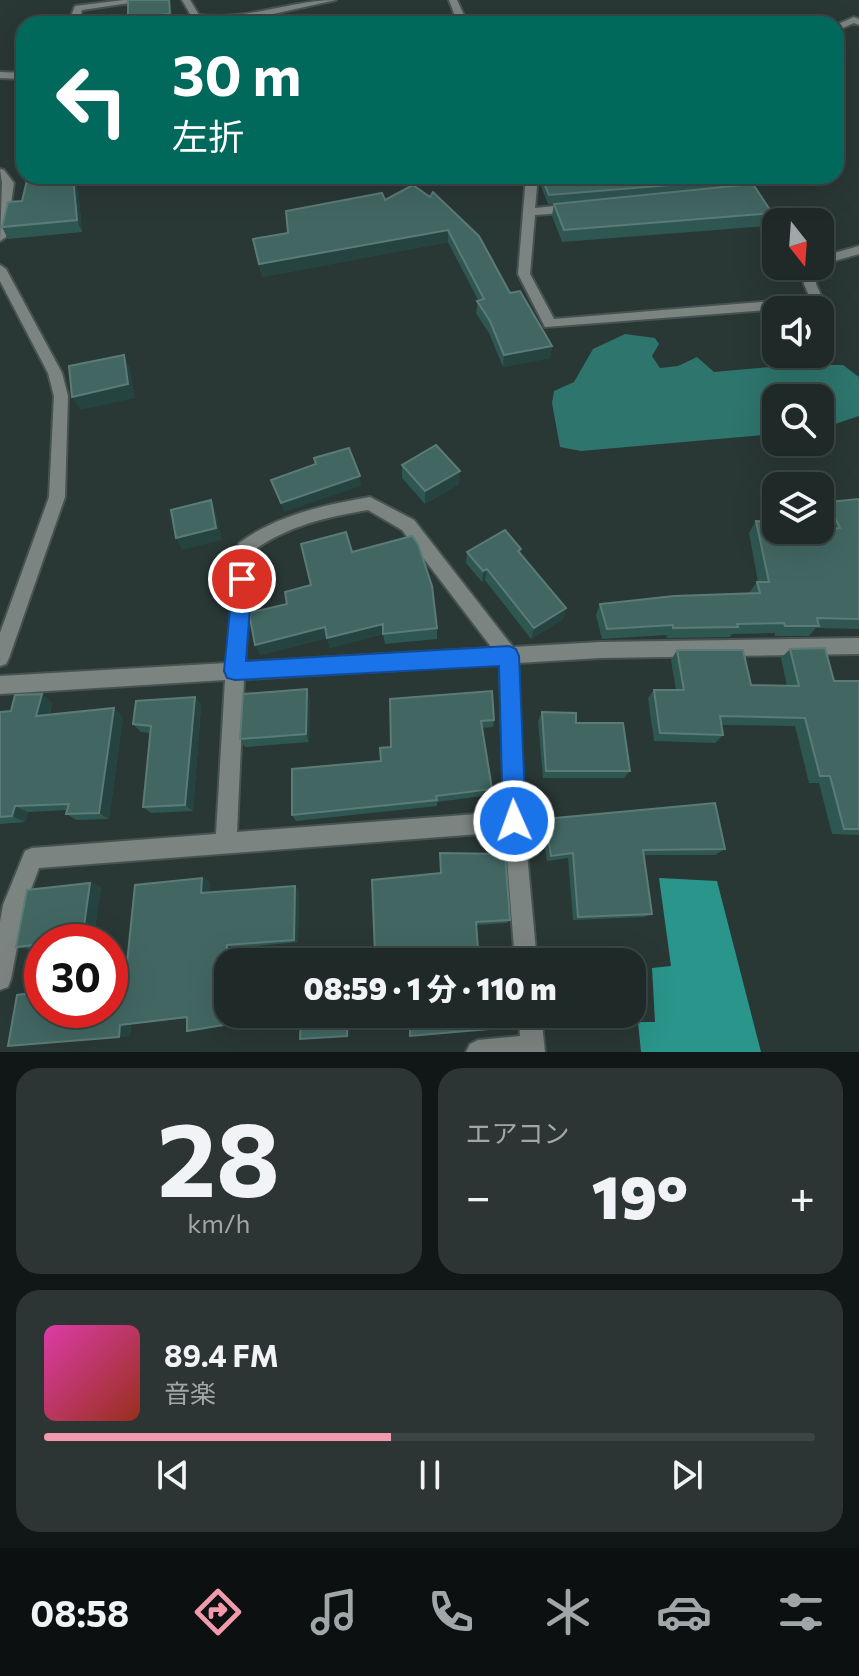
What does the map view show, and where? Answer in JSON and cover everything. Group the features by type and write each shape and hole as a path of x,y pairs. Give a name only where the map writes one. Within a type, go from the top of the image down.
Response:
{"street":[{"path":"76,16 78,8 146,0"},
{"path":"246,16 281,12 332,0"},
{"path":"0,172 8,183 0,237"},
{"path":"531,184 524,274 550,324 818,302 810,280"},
{"path":"529,212 589,206"},
{"path":"834,257 859,250"},
{"path":"0,269 55,373 61,396 57,497 0,658"},
{"path":"226,843 245,548 268,531 331,510 370,503 408,525 509,656 514,821 525,948"},
{"path":"0,685 666,647 859,646"},
{"path":"0,979 14,905 32,858 514,821"},
{"path":"478,1052 533,1049 531,1028"}],"shaded area":[{"path":"625,334 655,338 659,344 652,356 660,368 678,366 697,357 714,372 762,368 834,368 834,365 843,365 859,377 859,416 834,424 834,384 762,384 762,435 581,451 560,447 552,403 554,391 574,382 593,349"},
{"path":"659,878 717,881 761,1052 641,1052 639,1028 646,1028 646,1022 655,1022 652,968 671,966"}],"building":[{"path":"128,0 169,0 170,14 128,16"},
{"path":"26,184 74,184 77,220 2,227 8,202 22,201"},
{"path":"544,184 684,184 549,195"},
{"path":"753,184 769,208 762,208 762,214 564,230 554,204"},
{"path":"413,185 430,197 433,192 479,236 510,293 520,291 552,346 504,355 490,321 477,301 484,299 448,230 259,264 253,239 288,233 286,211 382,193 385,200"},
{"path":"124,355 128,384 72,397 69,366"},
{"path":"436,445 460,471 425,491 402,465"},
{"path":"349,448 360,476 281,503 271,480 316,464 314,458"},
{"path":"859,499 859,619 817,618 819,626 785,626 784,623 737,624 738,627 673,628 673,625 607,629 600,604 674,596 760,593 757,582 769,582 756,521 762,521 762,544 834,544 834,529 840,528 834,516 834,501"},
{"path":"211,500 216,528 176,538 171,510"},
{"path":"505,530 521,549 518,551 566,608 534,628 487,569 483,571 467,552"},
{"path":"346,532 352,552 412,536 418,544 432,586 437,628 383,634 383,624 327,638 325,627 255,645 249,613 287,604 285,592 311,585 301,544"},
{"path":"825,648 834,681 859,681 859,829 844,829 830,776 820,776 805,718 720,716 723,735 660,733 654,690 684,690 677,650 743,650 751,685 799,686 790,649"},
{"path":"307,689 306,734 240,739 243,694"},
{"path":"492,691 494,720 481,721 492,789 436,796 437,800 292,815 292,769 381,761 380,748 391,747 390,699"},
{"path":"42,694 36,716 114,708 99,813 66,814 69,804 15,806 12,816 0,817 0,712 11,711 15,695"},
{"path":"195,697 185,805 143,807 151,726 133,724 136,701"},
{"path":"542,712 576,713 576,723 623,723 630,771 546,771"},
{"path":"715,803 725,849 643,850 652,914 578,917 573,853 551,856 545,819"},
{"path":"440,853 505,854 510,920 476,922 478,948 375,948 372,880 441,873"},
{"path":"202,878 201,893 295,886 294,940 214,948 214,1027 187,1031 187,1017 128,1024 128,953 135,885"},
{"path":"90,883 84,924 24,924 24,946 16,947 27,890"},
{"path":"24,994 24,1028 120,1028 119,1037 8,1046 17,995"},
{"path":"300,1028 347,1028 347,1036 300,1039"},
{"path":"410,1028 501,1028 410,1036"}],"route":[{"path":"242,579 235,671 509,656 514,821"}]}
